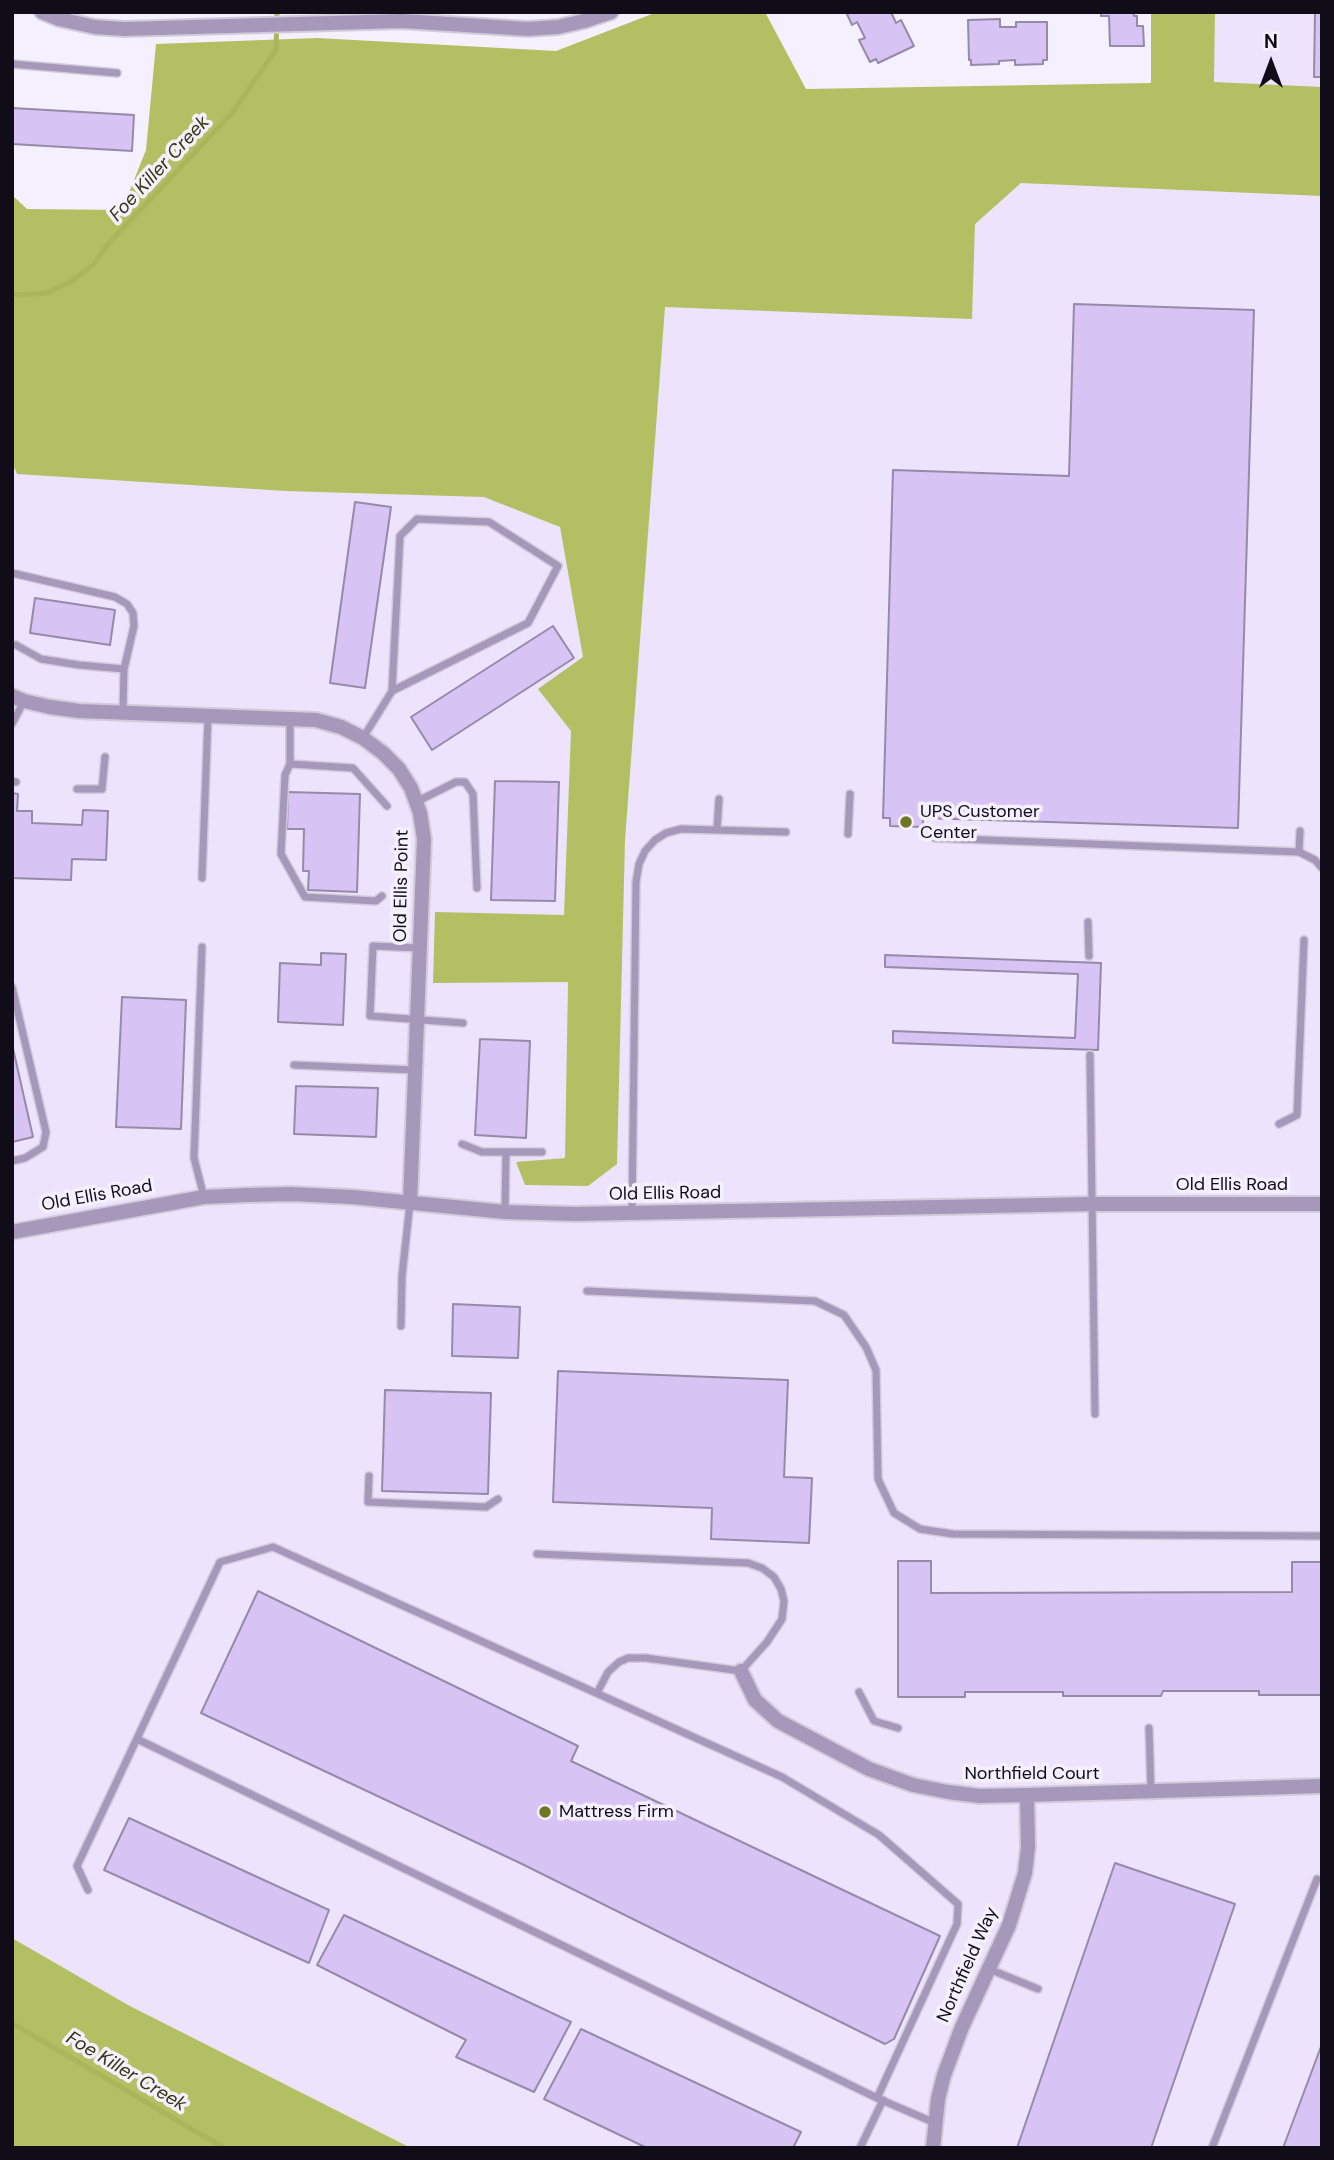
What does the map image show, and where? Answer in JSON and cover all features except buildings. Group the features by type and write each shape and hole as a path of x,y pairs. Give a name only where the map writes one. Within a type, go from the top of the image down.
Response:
{"street":[{"path":"42,12 58,19 81,18 124,29 402,21 528,29 558,27 611,12"},
{"name":"Old Ellis Point","path":"18,698 60,708 316,720 341,727 363,738 399,769 411,789 420,813 424,839 410,1203"},
{"name":"Old Ellis Road","path":"12,1232 204,1197 291,1194 505,1212 632,1214 1092,1204 1322,1204"},
{"name":"Northfield Court","path":"741,1671 755,1700 778,1721 869,1769 913,1785 948,1792 980,1796 1322,1786"},
{"name":"Northfield Way","path":"933,2148 938,2099 952,2052 1009,1925 1025,1873 1028,1847 1027,1795"}],"lane":[{"path":"12,64 117,73"},
{"path":"363,738 392,691 400,536 417,519 489,522 558,566 528,623 392,691"},
{"path":"12,573 115,597 127,604 133,613 134,626 124,669 123,712"},
{"path":"16,645 41,659 79,666 124,669"},
{"path":"12,724 18,698"},
{"path":"202,878 208,716"},
{"path":"290,719 290,764 285,775 281,855 305,897 376,901 382,896"},
{"path":"77,789 102,789 105,757"},
{"path":"290,764 353,768 387,806"},
{"path":"416,802 456,782 465,782 473,794 477,888"},
{"path":"848,834 850,794"},
{"path":"717,829 719,799"},
{"path":"632,1214 636,882 639,864 645,850 655,840 666,833 681,829 786,832"},
{"path":"1298,852 1300,831"},
{"path":"935,838 1298,852 1315,860 1322,868"},
{"path":"1088,922 1088,956"},
{"path":"1279,1124 1297,1115 1304,940"},
{"path":"420,948 373,946 370,1016 463,1023"},
{"path":"202,947 194,1158 204,1197"},
{"path":"12,986 46,1132 43,1147 25,1158 12,1161"},
{"path":"1090,1055 1094,1414"},
{"path":"294,1065 415,1070"},
{"path":"462,1144 482,1152 542,1152"},
{"path":"505,1212 506,1152"},
{"path":"401,1326 402,1276 410,1203"},
{"path":"587,1291 815,1301 844,1315 866,1347 876,1370 878,1479 894,1513 919,1529 953,1534 1322,1536"},
{"path":"369,1476 368,1502 486,1507 498,1499"},
{"path":"88,1890 77,1866 220,1562 273,1547 782,1777 880,1835 958,1904 957,1924 860,2148"},
{"path":"537,1554 748,1563 762,1567 774,1577 781,1589 784,1601 782,1619 767,1642 741,1671 628,1658 618,1662 608,1672 597,1693"},
{"path":"859,1692 874,1721 898,1728"},
{"path":"1149,1728 1151,1791"},
{"path":"136,1739 880,2099 935,2123"},
{"path":"1212,2148 1317,1879"},
{"path":"988,1969 1038,1989"}],"shaded area":[{"path":"1205,12 1322,12 1322,2148 411,2148 128,2005 12,1938 12,239 1204,102"}],"green space":[{"path":"657,12 765,12 806,89 1151,83 1151,12 1215,12 1214,82 1322,87 1322,196 1021,183 975,224 972,319 665,307 625,840 617,1164 588,1186 525,1185 516,1162 565,1158 568,982 433,983 435,912 564,915 571,731 538,689 583,657 560,527 484,497 286,491 17,474 12,462 12,195 27,209 122,210 146,150 156,44 317,38 556,51"},
{"path":"12,1938 128,2005 411,2148 12,2148"}],"waterway":[{"name":"Foe Killer Creek","path":"12,294 47,293 72,281 93,265 109,243 232,113 276,50 277,12"},
{"name":"Foe Killer Creek","path":"12,2023 224,2148"}],"place":[{"name":"UPS Customer Center","path":"906,822"},
{"name":"Mattress Firm","path":"545,1812"}]}
